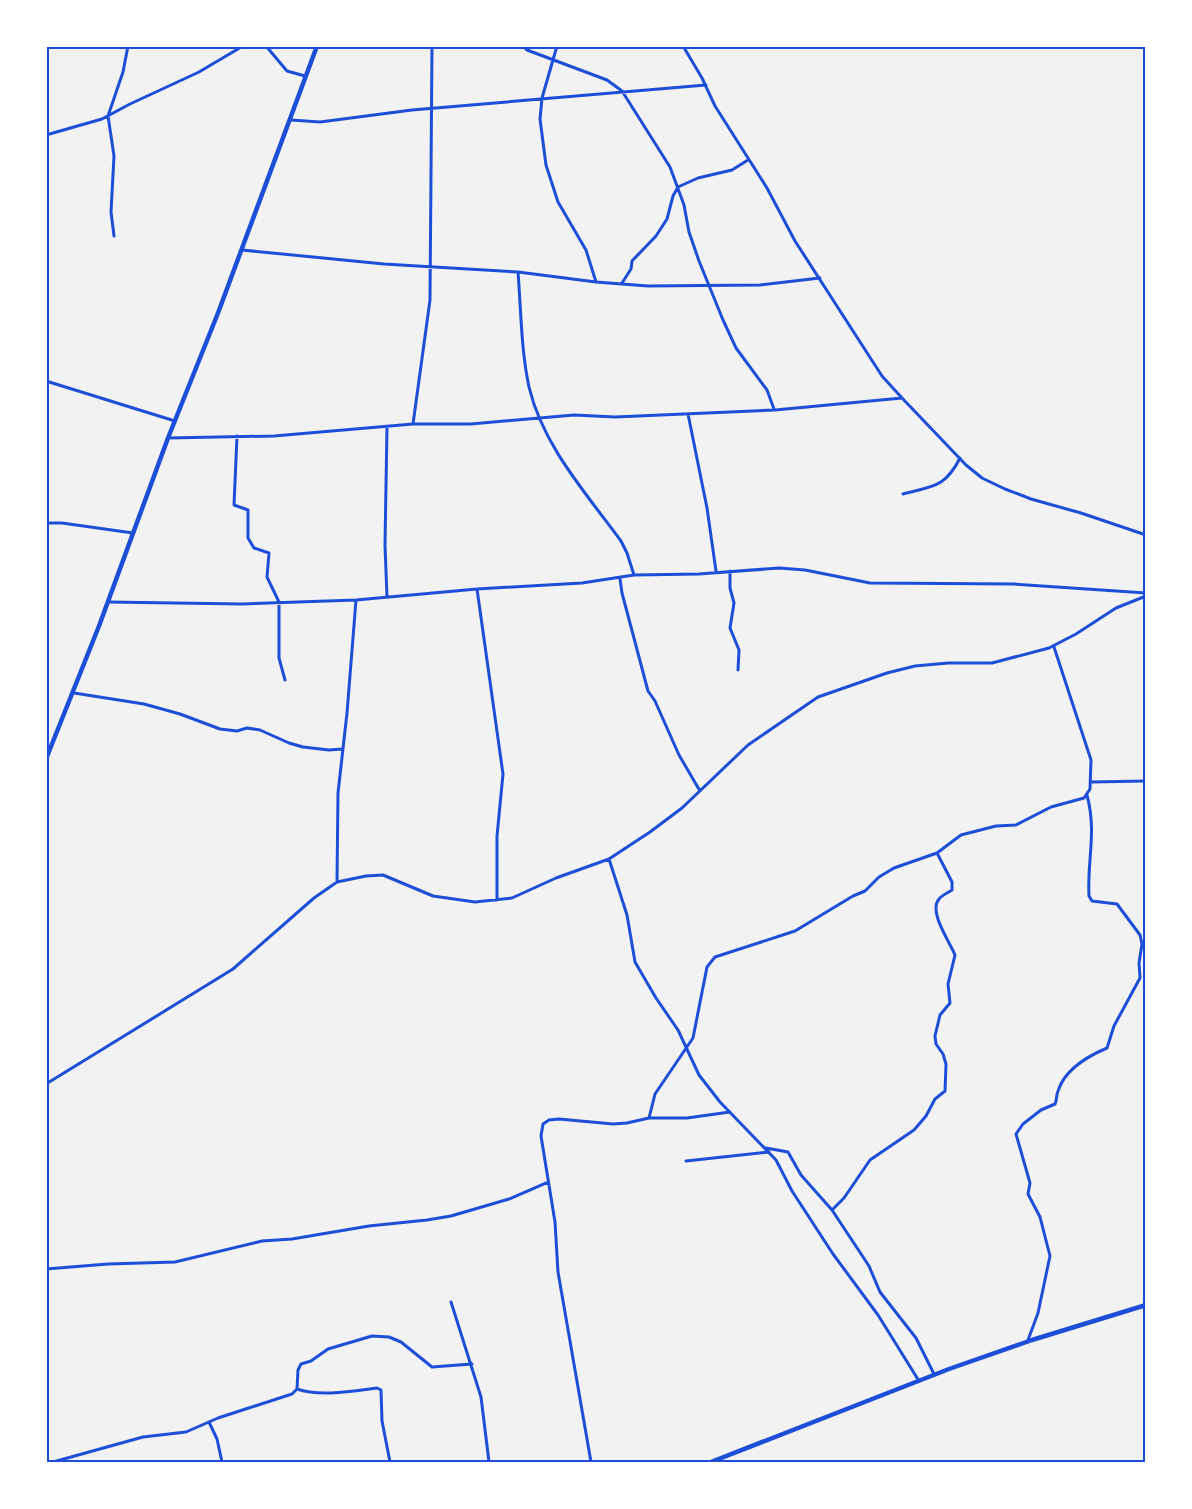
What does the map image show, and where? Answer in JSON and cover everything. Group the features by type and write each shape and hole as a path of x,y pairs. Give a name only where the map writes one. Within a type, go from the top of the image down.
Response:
{"main road":[{"path":"46,759 74,693 317,46"},
{"path":"714,1462 949,1369 1146,1305"}],"street":[{"path":"114,237 111,212 114,156 108,116 123,72 128,46"},
{"path":"46,135 95,122 199,72 243,46"},
{"path":"266,46 287,71 307,76"},
{"path":"414,424 429,309 432,46"},
{"path":"523,46 607,80 622,91 670,167 686,212 689,232 736,348 767,390 775,410"},
{"path":"557,46 555,60 542,98 541,128 548,176 558,202 591,261 596,282"},
{"path":"684,46 715,106 767,188 795,241 877,368 902,399 982,478 1005,489 1146,535"},
{"path":"291,120 320,122 402,111 706,85"},
{"path":"622,284 631,269 632,261 652,243 667,219 673,196 678,187 698,178 732,170 748,160"},
{"path":"241,250 384,264 518,272 648,286 760,285 820,278"},
{"path":"518,272 529,387 540,418 568,471 621,541 634,575"},
{"path":"46,381 175,421"},
{"path":"168,438 274,436 414,424 471,424 574,415 615,417 775,410 902,399"},
{"path":"688,414 707,508 716,572"},
{"path":"387,427 385,544 387,597"},
{"path":"237,436 234,505 248,510 248,538 254,548 268,553 267,577 279,602 279,657 285,680"},
{"path":"903,494 941,483 953,471 960,458"},
{"path":"46,523 62,523 133,533"},
{"path":"108,602 242,604 356,600 477,589 582,583 634,575 779,568 870,583 1014,584 1146,595"},
{"path":"730,571 730,588 734,603 730,628 739,650 738,670"},
{"path":"620,578 648,691 700,791"},
{"path":"477,589 503,774 497,836 497,900"},
{"path":"46,1084 233,969 314,898 337,882 383,875 433,896 475,902 512,898 556,878 609,859 667,821 748,745 818,697 887,673 915,666 940,663 992,663 1054,646 1116,608 1146,595"},
{"path":"337,882 336,842 342,749 356,600"},
{"path":"1027,1342 1038,1313 1050,1256 1042,1223 1028,1194 1030,1184 1016,1134 1023,1124 1041,1110 1055,1104 1058,1090 1075,1065 1094,1052 1107,1048 1124,1006 1140,978 1139,963 1142,944 1137,930 1117,904 1092,901 1089,896 1093,829 1087,795 1091,760 1054,646"},
{"path":"74,693 144,704 220,729 260,730 303,747 342,749"},
{"path":"1090,782 1146,781"},
{"path":"649,1118 655,1094 687,1050 696,1026 707,967 715,957 795,931 865,891 879,877 894,868 937,853 961,835 987,828 1016,825 1051,807 1078,801 1087,795"},
{"path":"832,1210 844,1198 870,1160 914,1130 926,1116 935,1099 946,1088 946,1060 937,1046 935,1036 940,1015 950,1003 948,984 954,955 936,909 939,899 952,890 952,882 937,853"},
{"path":"609,859 627,915 635,962 678,1030 699,1075 729,1112 776,1160 792,1191 833,1254 878,1315 919,1381"},
{"path":"591,1462 556,1260 555,1222 541,1136 543,1124 549,1120 613,1124 649,1118 687,1118 729,1112"},
{"path":"764,1148 788,1152 801,1174 832,1210 869,1266 880,1292 916,1338 934,1376"},
{"path":"686,1161 769,1152"},
{"path":"46,1269 175,1262 262,1241 292,1239 369,1226 451,1216 509,1198 548,1182"},
{"path":"451,1302 481,1397 489,1462"},
{"path":"53,1462 142,1437 186,1432 258,1403 291,1394 297,1389 298,1370 301,1364 313,1360 328,1348 372,1336 389,1336 401,1342 432,1367 472,1364"},
{"path":"297,1389 317,1393 332,1391 348,1393 377,1388 381,1390 382,1421 390,1462"},
{"path":"209,1422 217,1439 222,1462"},
{"path":"78,1462 79,1455"}]}
